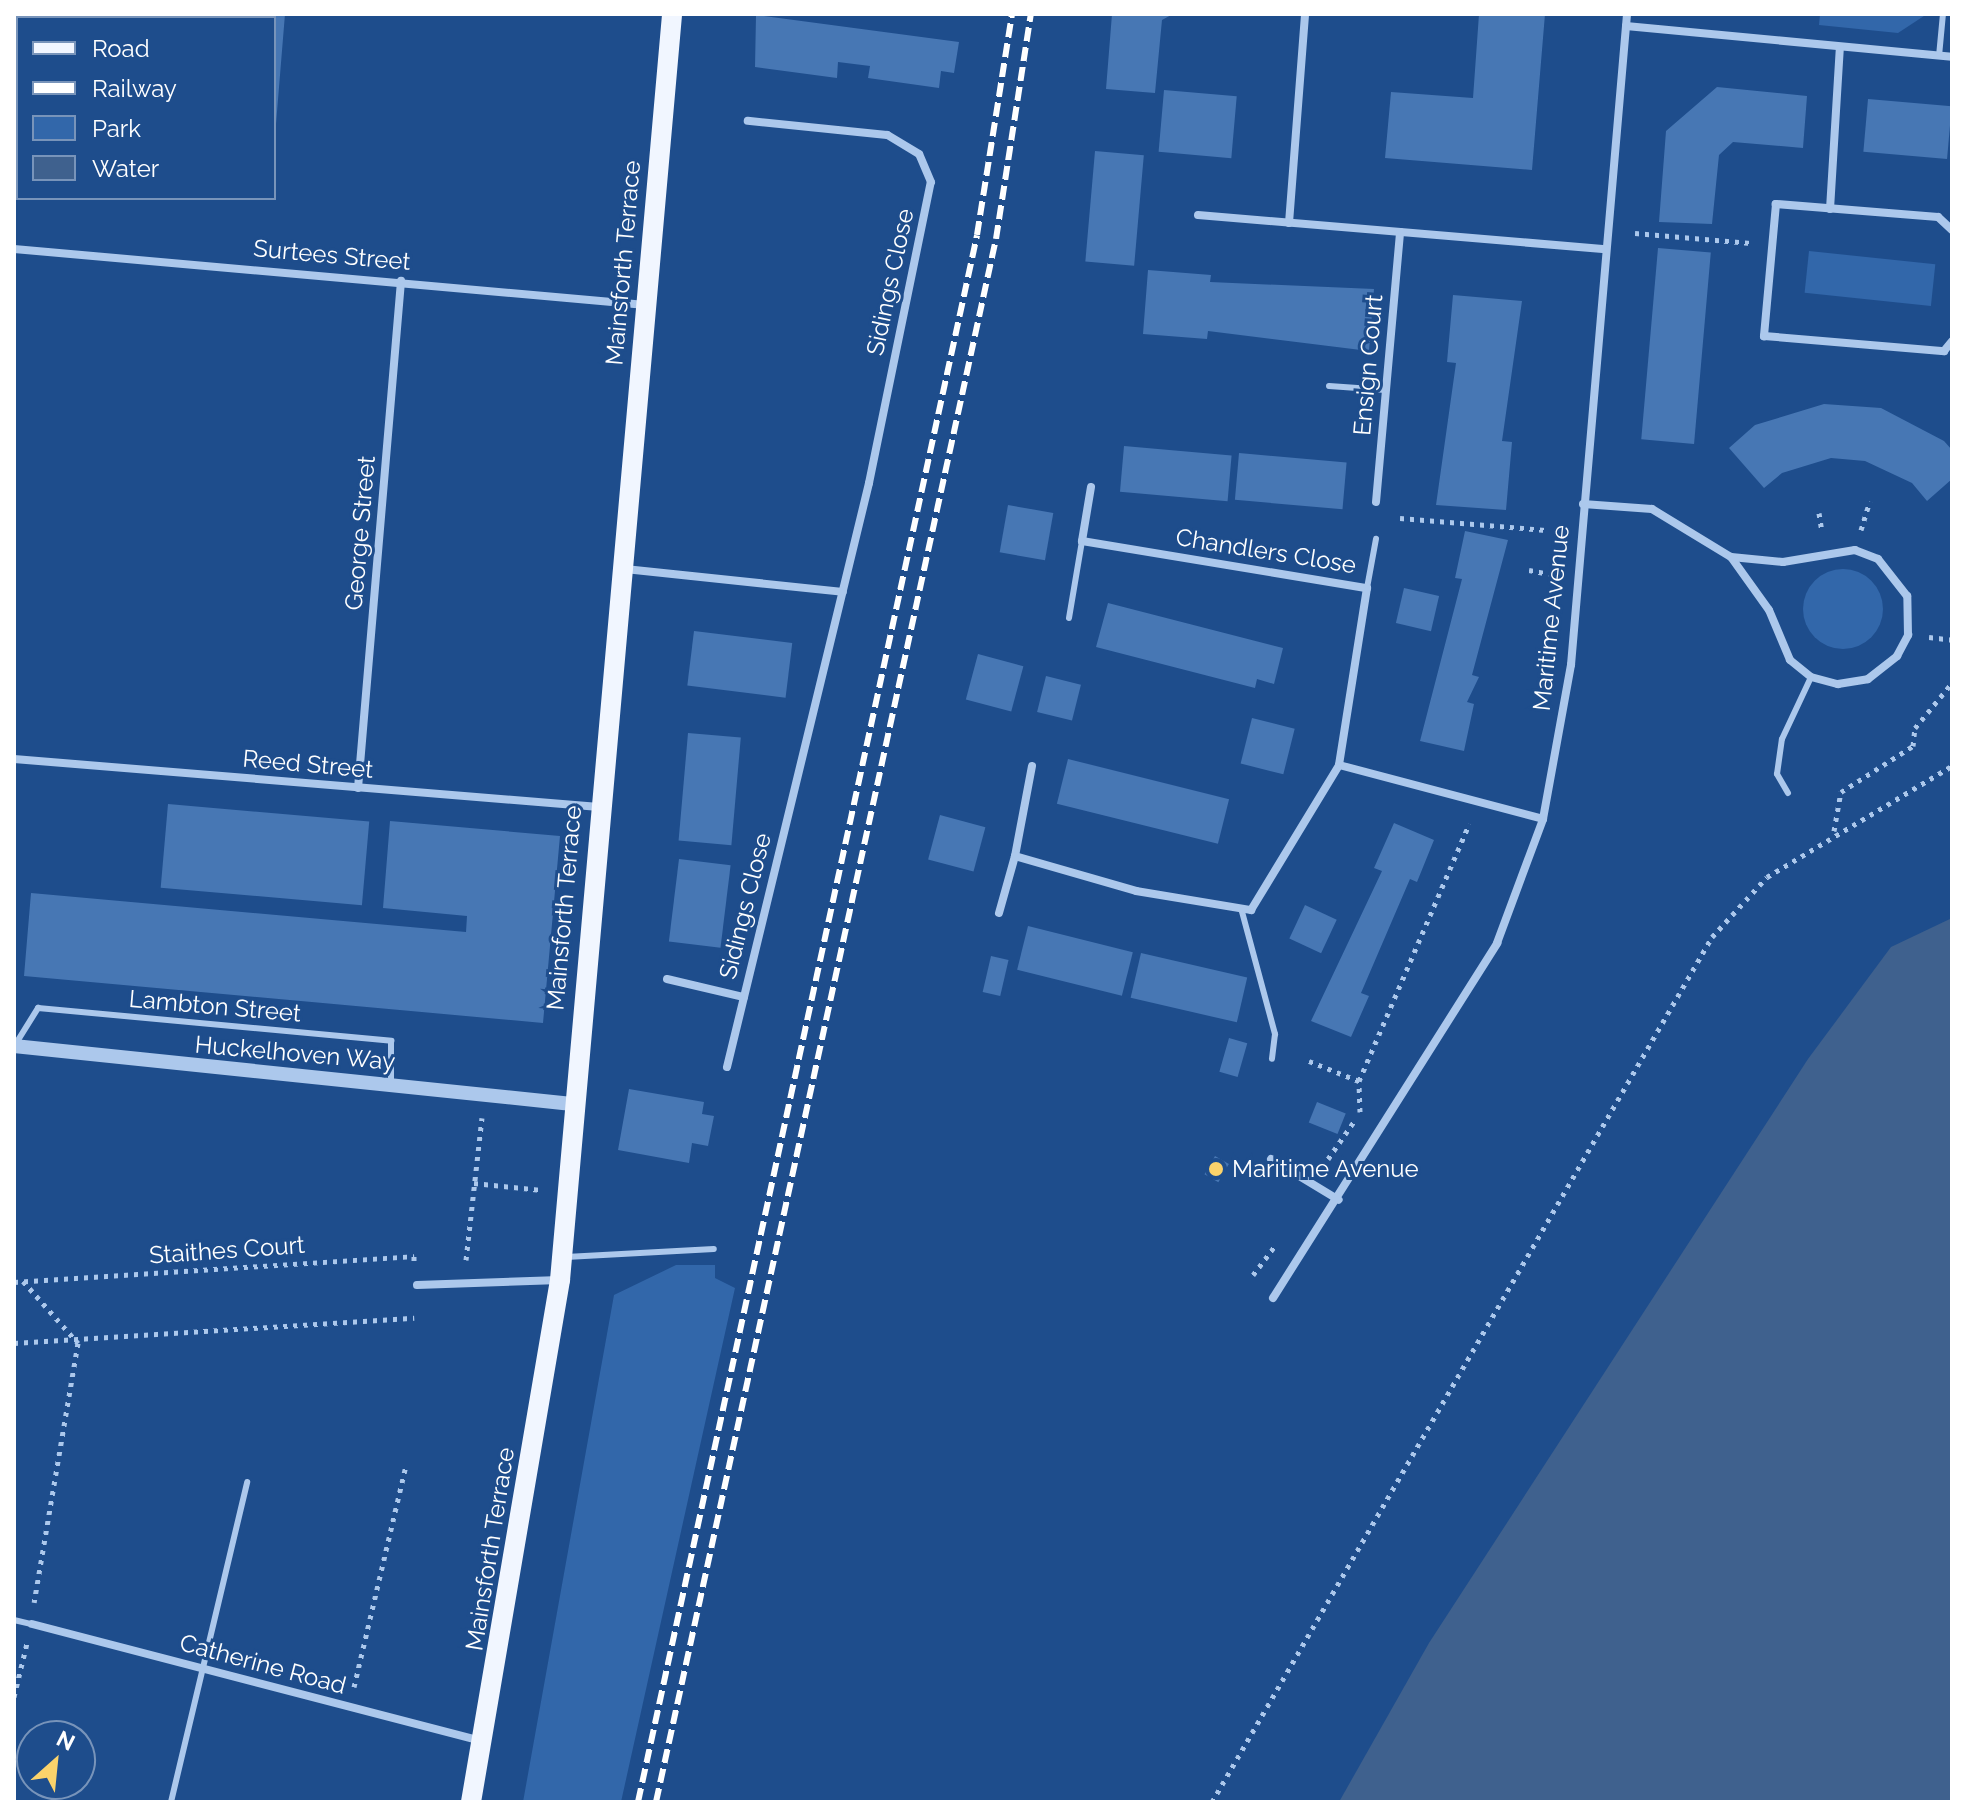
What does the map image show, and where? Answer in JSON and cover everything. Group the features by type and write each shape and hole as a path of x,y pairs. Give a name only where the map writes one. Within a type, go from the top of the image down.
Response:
{"main road":[{"name":"Mainsforth Terrace","path":"471,1802 484,1742 560,1280 572,1104 672,14"}],"street":[{"path":"1289,223 1305,14"},
{"name":"Maritime Avenue","path":"1273,1298 1339,1200 1497,943 1543,819 1571,665 1627,14"},
{"path":"1626,26 1952,57"},
{"path":"1830,209 1840,47"},
{"name":"Sidings Close","path":"727,1067 843,592 931,182 919,154 887,135 748,121"},
{"path":"1952,230 1938,217 1776,204 1764,336 1944,351 1952,341"},
{"path":"1198,215 1606,249"},
{"name":"Ensign Court","path":"1376,502 1400,232"},
{"name":"Surtees Street","path":"14,249 646,305"},
{"name":"George Street","path":"358,788 401,281"},
{"path":"1082,541 1091,487"},
{"path":"1583,504 1652,509 1731,557 1769,610 1790,660 1811,677 1838,684 1868,679 1897,656 1910,612 1896,575 1855,550 1783,562 1731,557"},
{"name":"Chandlers Close","path":"1082,541 1367,588 1339,765 1251,910 1241,908"},
{"path":"622,568 843,592"},
{"name":"Reed Street","path":"14,759 600,807"},
{"path":"1339,765 1543,819"},
{"path":"999,913 1015,856 1032,766"},
{"path":"1015,856 1136,891 1241,908"},
{"name":"Sidings Close","path":"667,979 744,997"},
{"name":"Huckelhoven Way","path":"14,1048 391,1083 572,1104"},
{"path":"1271,1159 1339,1200"},
{"path":"417,1285 560,1280"},
{"name":"Catherine Road","path":"32,1624 484,1742"}],"lane":[{"path":"1939,56 1943,14"},
{"path":"1329,386 1386,390"},
{"path":"1367,588 1376,539"},
{"path":"1069,618 1082,541"},
{"path":"1788,793 1777,774 1782,739 1811,677"},
{"path":"1241,908 1275,1034 1272,1059"},
{"name":"Lambton Street","path":"14,1048 38,1008 391,1041 391,1083"},
{"path":"562,1257 714,1249"},
{"path":"171,1802 247,1482"},
{"path":"14,1620 32,1624"}],"path":[{"path":"1635,233 1772,245"},
{"path":"1400,518 1546,530"},
{"path":"1529,570 1555,575"},
{"path":"1834,831 1841,792 1913,746 1915,728 1952,683"},
{"path":"1212,1802 1712,937 1767,877 1834,831 1952,766"},
{"path":"1328,1159 1362,1108 1359,1081 1469,824"},
{"path":"1309,1061 1359,1081"},
{"path":"466,1260 483,1112"},
{"path":"474,1183 547,1190"},
{"name":"Staithes Court","path":"14,1282 414,1256 417,1285"},
{"path":"23,1281 78,1343"},
{"path":"14,1343 78,1343 414,1318"},
{"path":"14,1697 32,1624 78,1343"},
{"path":"349,1707 406,1465"}],"green space":[{"path":"1820,14 1927,14 1898,33 1819,25"},
{"path":"1809,251 1935,264 1931,306 1805,293"},
{"path":"1835,569 1851,569 1872,580 1883,601 1883,617 1872,638 1851,649 1835,649 1821,643 1809,631 1803,617 1803,601 1809,587 1821,575"},
{"path":"676,1265 715,1265 715,1278 735,1288 621,1802 523,1802 614,1295"}],"water":[{"path":"1952,918 1952,1802 1339,1802 1429,1643 1808,1059 1891,947"}],"building":[{"path":"14,14 285,14 276,124 276,16 16,16 14,173"},
{"path":"1112,14 1173,14 1162,20 1155,93 1106,89"},
{"path":"1479,14 1545,14 1532,170 1385,158 1391,92 1473,98"},
{"path":"756,15 959,42 954,73 941,71 939,88 868,78 870,66 838,62 837,78 755,67"},
{"path":"1717,87 1807,96 1803,148 1733,142 1719,155 1712,224 1659,222 1666,131"},
{"path":"1164,90 1237,96 1231,158 1159,152"},
{"path":"1868,99 1952,106 1947,159 1863,152"},
{"path":"1095,151 1144,155 1134,266 1085,262"},
{"path":"1658,248 1711,253 1694,444 1641,439"},
{"path":"1148,270 1211,275 1210,282 1374,289 1369,351 1208,331 1207,339 1143,334"},
{"path":"1453,295 1522,301 1502,441 1512,442 1506,510 1436,505 1456,363 1447,362"},
{"path":"1824,404 1881,408 1944,441 1952,450 1952,479 1927,501 1912,483 1865,461 1831,458 1782,473 1764,488 1729,448 1755,425"},
{"path":"1124,446 1232,455 1228,501 1120,492"},
{"path":"1239,453 1347,462 1342,509 1235,500"},
{"path":"1008,505 1053,513 1045,560 1000,552"},
{"path":"1465,531 1508,540 1472,675 1479,677 1467,702 1474,704 1464,751 1420,741 1462,579 1455,578"},
{"path":"1404,588 1439,596 1431,631 1396,623"},
{"path":"1108,603 1283,648 1274,684 1257,679 1255,688 1096,647"},
{"path":"694,631 792,643 786,698 687,686"},
{"path":"978,654 1023,666 1011,712 966,699"},
{"path":"1046,676 1081,685 1072,721 1037,712"},
{"path":"1252,718 1295,729 1283,774 1241,764"},
{"path":"688,733 741,738 731,845 679,841"},
{"path":"1068,759 1229,799 1218,844 1057,804"},
{"path":"168,804 369,822 362,905 161,888"},
{"path":"940,815 985,827 973,872 928,859"},
{"path":"390,821 560,836 543,1023 24,976 31,893 466,932 467,916 383,908"},
{"path":"1394,823 1434,840 1417,882 1410,879 1361,993 1369,996 1351,1037 1311,1021 1382,871 1374,868"},
{"path":"679,859 731,865 720,948 669,941"},
{"path":"1305,905 1337,920 1321,953 1289,939"},
{"path":"1028,926 1133,952 1122,996 1017,970"},
{"path":"1141,953 1247,978 1237,1022 1131,998"},
{"path":"991,956 1009,960 1000,996 983,992"},
{"path":"1229,1038 1247,1043 1238,1077 1219,1072"},
{"path":"629,1089 704,1102 702,1114 714,1116 708,1146 692,1143 689,1163 618,1150"},
{"path":"1317,1102 1346,1114 1338,1134 1309,1122"},
{"name":"Maritime Avenue","path":"1215,1156 1229,1164 1218,1182 1204,1174"}],"railway":[{"path":"638,1802 977,235 1012,14"},
{"path":"656,1802 996,239 1031,14"}],"place":[{"name":"Maritime Avenue","path":"1216,1169"}]}
